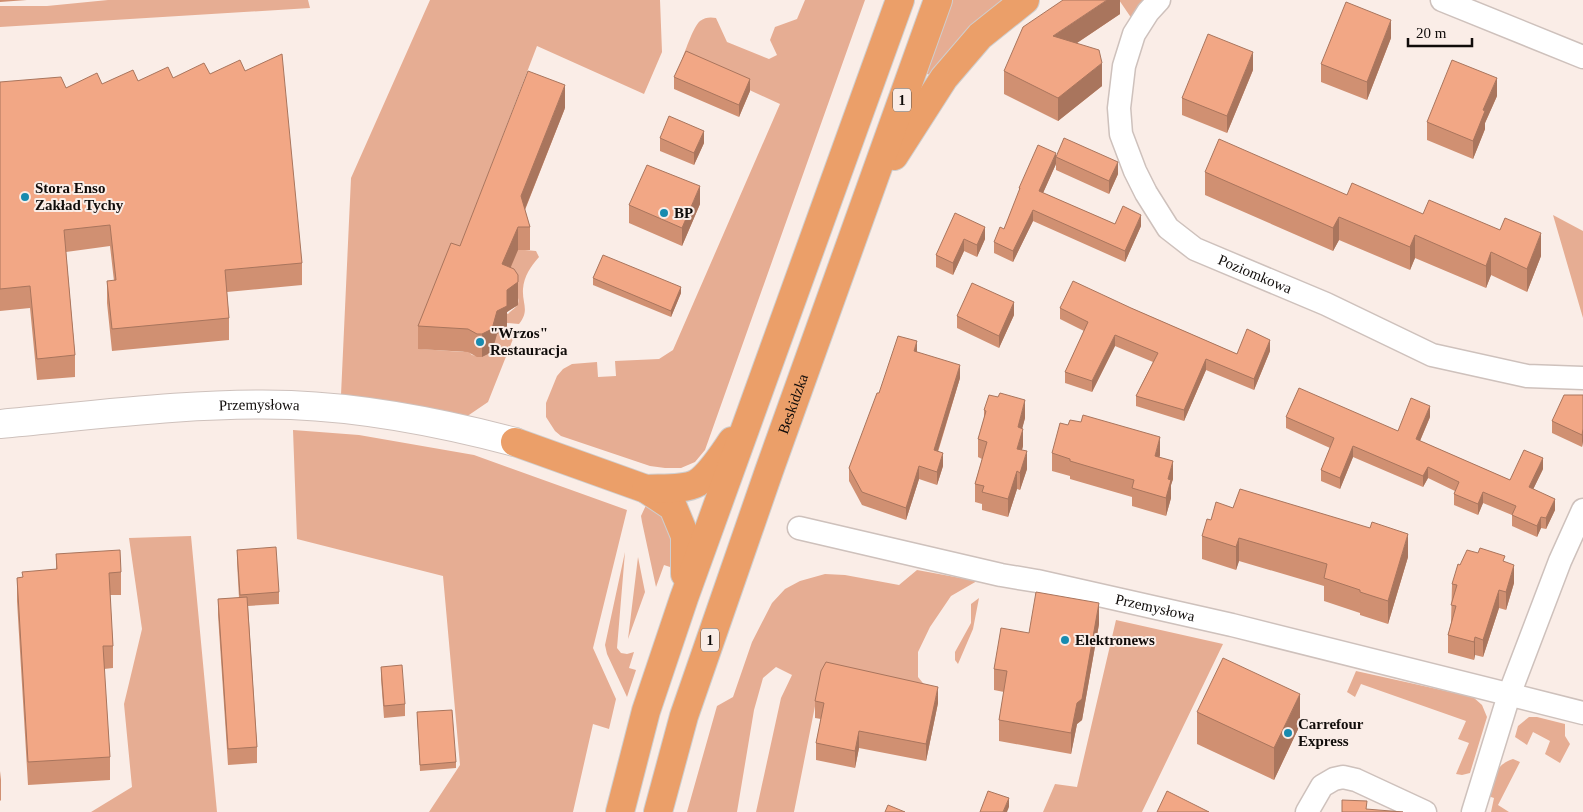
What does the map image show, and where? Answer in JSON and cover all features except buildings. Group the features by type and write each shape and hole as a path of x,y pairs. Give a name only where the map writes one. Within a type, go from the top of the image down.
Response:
{"main road":[{"path":"620,812 646,711 684,598 900,0"},
{"name":"Beskidzka","path":"658,812 684,716 938,0"},
{"path":"866,199 944,78 980,36 1025,0"},
{"path":"646,489 677,488 696,484 718,462 748,419"},
{"path":"515,442 646,489 673,507 685,536 684,598"}],"street":[{"name":"Poziomkowa","path":"1160,0 1148,12 1134,34 1124,66 1119,108 1121,134 1135,171 1146,193 1168,228 1195,249 1326,304 1432,355 1527,376 1583,378"},
{"path":"1442,0 1583,57"},
{"name":"Przemysłowa","path":"0,424 188,406 292,405 368,412 419,420 515,442"},
{"path":"1473,812 1509,695 1560,561 1583,510"},
{"name":"Przemysłowa","path":"799,528 1001,575 1036,581 1232,625 1583,713"},
{"path":"1307,812 1322,786 1334,779 1343,777 1356,780 1425,812"}],"shaded area":[{"path":"108,0 308,0 310,8 0,27 0,6 47,6"},
{"path":"430,0 660,0 662,52 644,94 537,46 421,349 463,352 467,350 472,355 482,357 492,352 498,331 513,339 488,402 466,417 400,403 341,395 351,178"},
{"path":"805,0 865,0 705,450 695,462 681,468 665,468 650,466 561,436 555,431 546,417 546,403 557,376 563,369 572,364 597,362 598,377 616,376 615,361 659,359 673,350 780,104 682,59 695,28 704,19 716,18 727,42 769,59 777,55 770,40 775,27 797,19"},
{"path":"950,0 1011,0 933,75 926,74"},
{"path":"1119,0 1144,0 1132,19"},
{"path":"1553,215 1583,231 1583,318"},
{"path":"519,247 525,250 536,251 539,257 526,276 523,289 525,311 519,324 507,323 506,313 508,314 517,305 518,298 502,287"},
{"path":"293,430 359,435 474,455 627,510 593,648 616,699 609,729 593,724 573,812 429,812 460,765 443,576 297,539"},
{"path":"647,503 663,514 667,519 671,532 670,567 664,565 656,587 641,516"},
{"path":"191,536 217,812 91,812 132,787 124,704 142,629 129,538"},
{"path":"625,552 617,648 621,653 634,652 629,668 636,670 627,697 607,654 605,645"},
{"path":"638,557 645,592 628,639"},
{"path":"917,570 977,581 951,596 930,627 918,652 918,677 931,693 821,676 794,812 756,812 781,698 792,675 776,667 763,678 754,710 737,812 687,812 717,706 733,697 752,642 772,603 785,589 800,581 825,574 845,575 899,585"},
{"path":"979,598 973,629 958,664 955,660 955,652 971,623 971,604"},
{"path":"1116,620 1223,644 1142,812 1043,812 1055,784 1077,787"},
{"path":"1356,671 1473,697 1482,705 1487,717 1470,773 1456,774 1469,743 1458,739 1466,721 1361,684 1355,697 1347,692"},
{"path":"1529,717 1537,717 1565,724 1565,736 1570,744 1560,763 1545,754 1550,741 1533,732 1527,745 1515,737 1518,726"},
{"path":"1513,759 1520,762 1498,805 1509,812 1491,812 1494,798 1488,796 1496,773 1502,765"}],"place":[{"name":"Stora Enso Zakład Tychy","path":"25,197"},
{"name":"BP","path":"664,213"},
{"name":"\"Wrzos\" Restauracja","path":"480,342"},
{"name":"Elektronews","path":"1065,640"},
{"name":"Carrefour Express","path":"1288,733"}]}
